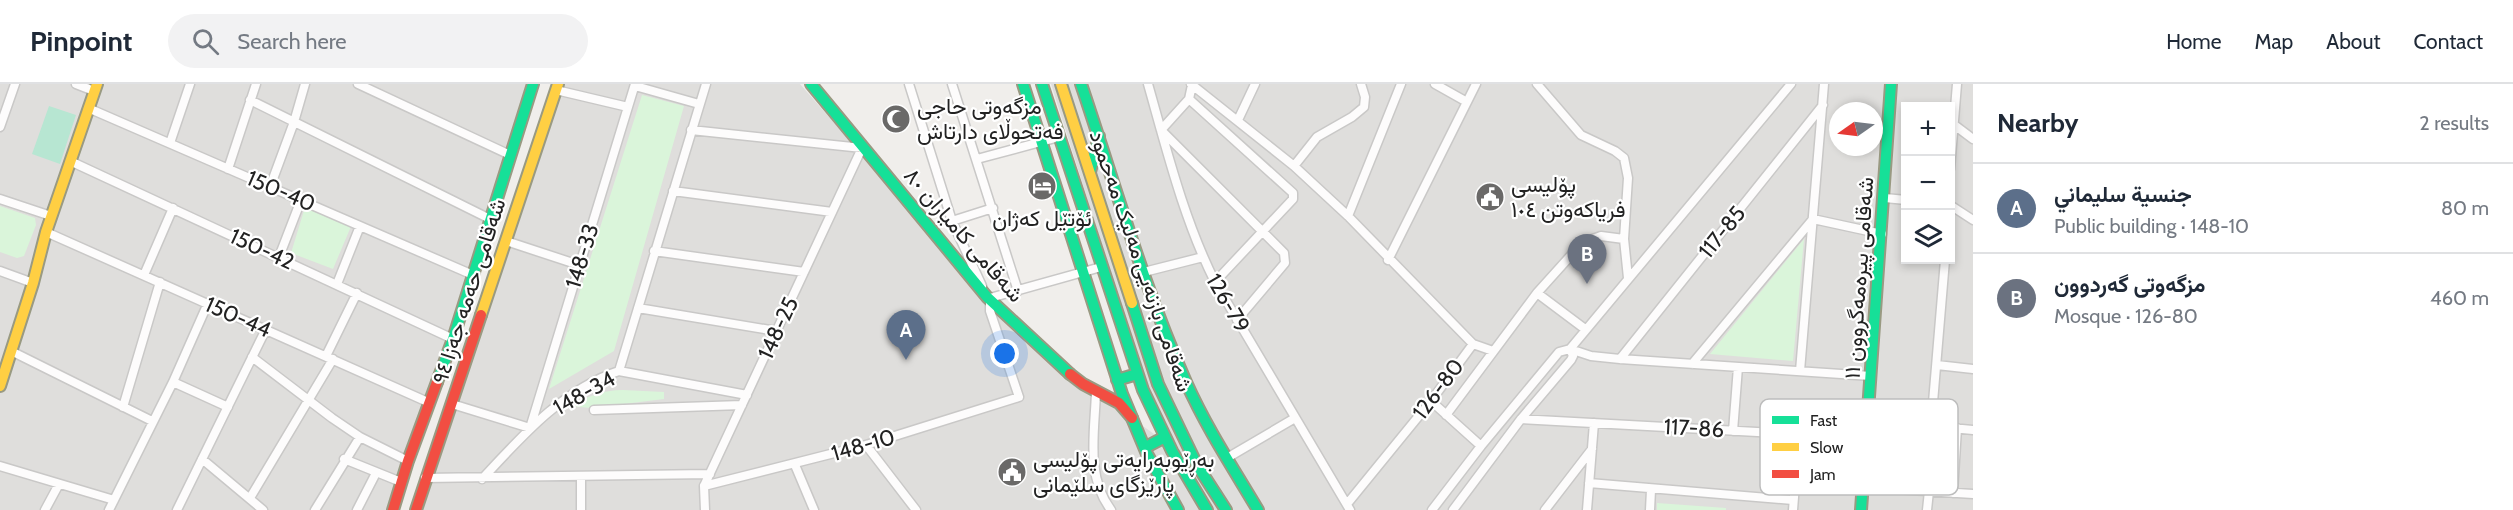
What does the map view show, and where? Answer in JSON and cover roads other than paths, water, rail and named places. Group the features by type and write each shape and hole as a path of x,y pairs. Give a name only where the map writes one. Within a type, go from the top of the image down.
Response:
{"main road":[{"name":"شەقامی حەمە جەزا ٩٤","path":"393,510 408,461 453,339 532,84"},
{"name":"شەقامی کامیاران ٨٠","path":"811,84 988,298 1062,368 1119,404 1132,418"},
{"path":"1023,84 1117,380 1167,494 1178,510"},
{"name":"شەقامی بازنەیی مەلیک مەحمود","path":"1042,84 1143,390 1165,437 1207,510"},
{"name":"شەقامی بازنەیی مەلیک مەحمود","path":"1061,84 1158,384 1197,465 1226,510"},
{"path":"1081,84 1144,272 1179,366 1227,459 1258,510"},
{"name":"شەقامی پیرەمەگروون ١١","path":"1869,399 1885,198 1891,84"},
{"path":"0,386 33,283 51,216 95,87"},
{"name":"شەقامی حەمە جەزا ٩٤","path":"416,510 557,87"},
{"path":"1090,172 1099,136"},
{"path":"1117,380 1150,360"},
{"path":"1143,390 1150,385 1158,384"},
{"path":"1146,447 1165,437"},
{"name":"شەقامی پیرەمەگروون ١١","path":"1861,510 1862,495"}],"street":[{"path":"0,127 15,84"},
{"path":"76,84 95,87"},
{"path":"170,143 190,84"},
{"path":"228,168 256,84"},
{"path":"270,187 294,122 305,84"},
{"path":"358,84 510,155"},
{"path":"619,371 706,84"},
{"path":"909,84 952,221 988,298 1101,267"},
{"path":"952,84 1018,291"},
{"name":"126-79","path":"1148,84 1203,257 1237,320 1348,507"},
{"path":"1238,120 1255,84"},
{"path":"1294,166 1317,137 1352,117 1364,106 1365,97 1361,84"},
{"path":"1348,216 1401,84"},
{"path":"1436,84 1467,102"},
{"path":"1388,260 1476,84"},
{"path":"1537,84 1581,135 1615,151 1623,158 1628,178 1624,239 1628,278"},
{"path":"1453,510 1521,419 1572,360 1570,349 1585,329 1791,84"},
{"path":"1800,371 1824,84"},
{"path":"1955,104 1957,84"},
{"path":"635,85 699,104"},
{"name":"148-33","path":"530,428 635,85"},
{"path":"1237,320 1285,263 1284,253 1161,130 1189,99 1192,85 1294,166 1348,216 1388,260 1473,344"},
{"path":"557,87 628,107"},
{"path":"1189,99 1290,189 1293,200 1215,282"},
{"path":"250,100 490,219"},
{"name":"117-85","path":"1620,359 1823,105"},
{"name":"150-40","path":"88,108 473,275"},
{"path":"1955,126 1973,139"},
{"path":"692,130 862,148"},
{"path":"977,159 1059,137"},
{"name":"148-25","path":"705,510 704,486 862,148"},
{"name":"150-42","path":"70,161 453,339"},
{"path":"673,191 832,212"},
{"path":"1885,198 1901,200"},
{"path":"0,199 51,216"},
{"path":"279,257 302,200"},
{"path":"144,275 173,208"},
{"path":"952,221 993,208"},
{"path":"1955,208 1973,220"},
{"path":"1813,219 1882,234"},
{"path":"1692,364 1813,219"},
{"path":"337,284 360,226"},
{"name":"150-44","path":"46,232 430,403"},
{"name":"126-80","path":"1348,507 1473,344 1493,351 1537,293 1582,243 1601,236 1624,239"},
{"path":"506,241 579,265"},
{"path":"654,251 804,273"},
{"path":"1144,272 1203,257"},
{"path":"1934,399 1945,264"},
{"path":"0,271 33,283"},
{"path":"123,407 160,282"},
{"path":"1537,293 1585,329"},
{"path":"250,498 309,401 357,294"},
{"name":"148-10","path":"704,486 866,446 1019,397 990,311 988,298"},
{"path":"109,510 173,382 208,303"},
{"path":"638,308 776,331"},
{"path":"177,510 266,329"},
{"path":"1432,510 1481,446 1559,352 1570,349 1591,356 1620,359 1871,376"},
{"path":"11,351 152,421"},
{"path":"1446,415 1493,351"},
{"path":"252,357 360,437 408,461"},
{"path":"1937,365 1973,369"},
{"path":"1733,430 1738,367"},
{"name":"148-34","path":"482,479 530,428 569,396 619,371 747,395"},
{"path":"173,382 228,407"},
{"path":"1096,391 1095,477 1102,498 1111,510"},
{"path":"1431,401 1481,446"},
{"path":"452,404 530,428"},
{"path":"594,410 742,405"},
{"path":"1227,459 1295,418"},
{"name":"117-86","path":"1521,419 1760,432"},
{"path":"1587,510 1594,423"},
{"path":"1958,428 1973,430"},
{"path":"315,510 344,459 360,437"},
{"path":"866,446 916,510"},
{"path":"1545,510 1592,449"},
{"path":"202,459 263,510"},
{"path":"344,459 401,482"},
{"path":"795,465 814,510"},
{"path":"0,466 114,500"},
{"path":"357,510 376,473"},
{"path":"425,478 710,474"},
{"path":"581,477 581,510"},
{"path":"1589,483 1793,505"},
{"path":"45,510 59,484"},
{"path":"1650,510 1651,490"},
{"path":"1958,493 1973,494"},
{"path":"1927,510 1929,495"}],"place":[{"name":"مزگەوتی حاجی فەتحوڵای دارتاش","path":"896,119"},
{"name":"ئۆتێل کەژان","path":"1042,186"},
{"name":"پۆلیسی فریاکەوتن ١٠٤","path":"1490,197"},
{"name":"مزگەوتی گەردوون","path":"1587,284"},
{"name":"جنسية سليماني","path":"906,360"},
{"name":"بەڕێوبەرایەتی پۆلیسی پارێزگای سلێمانی","path":"1012,472"}]}
